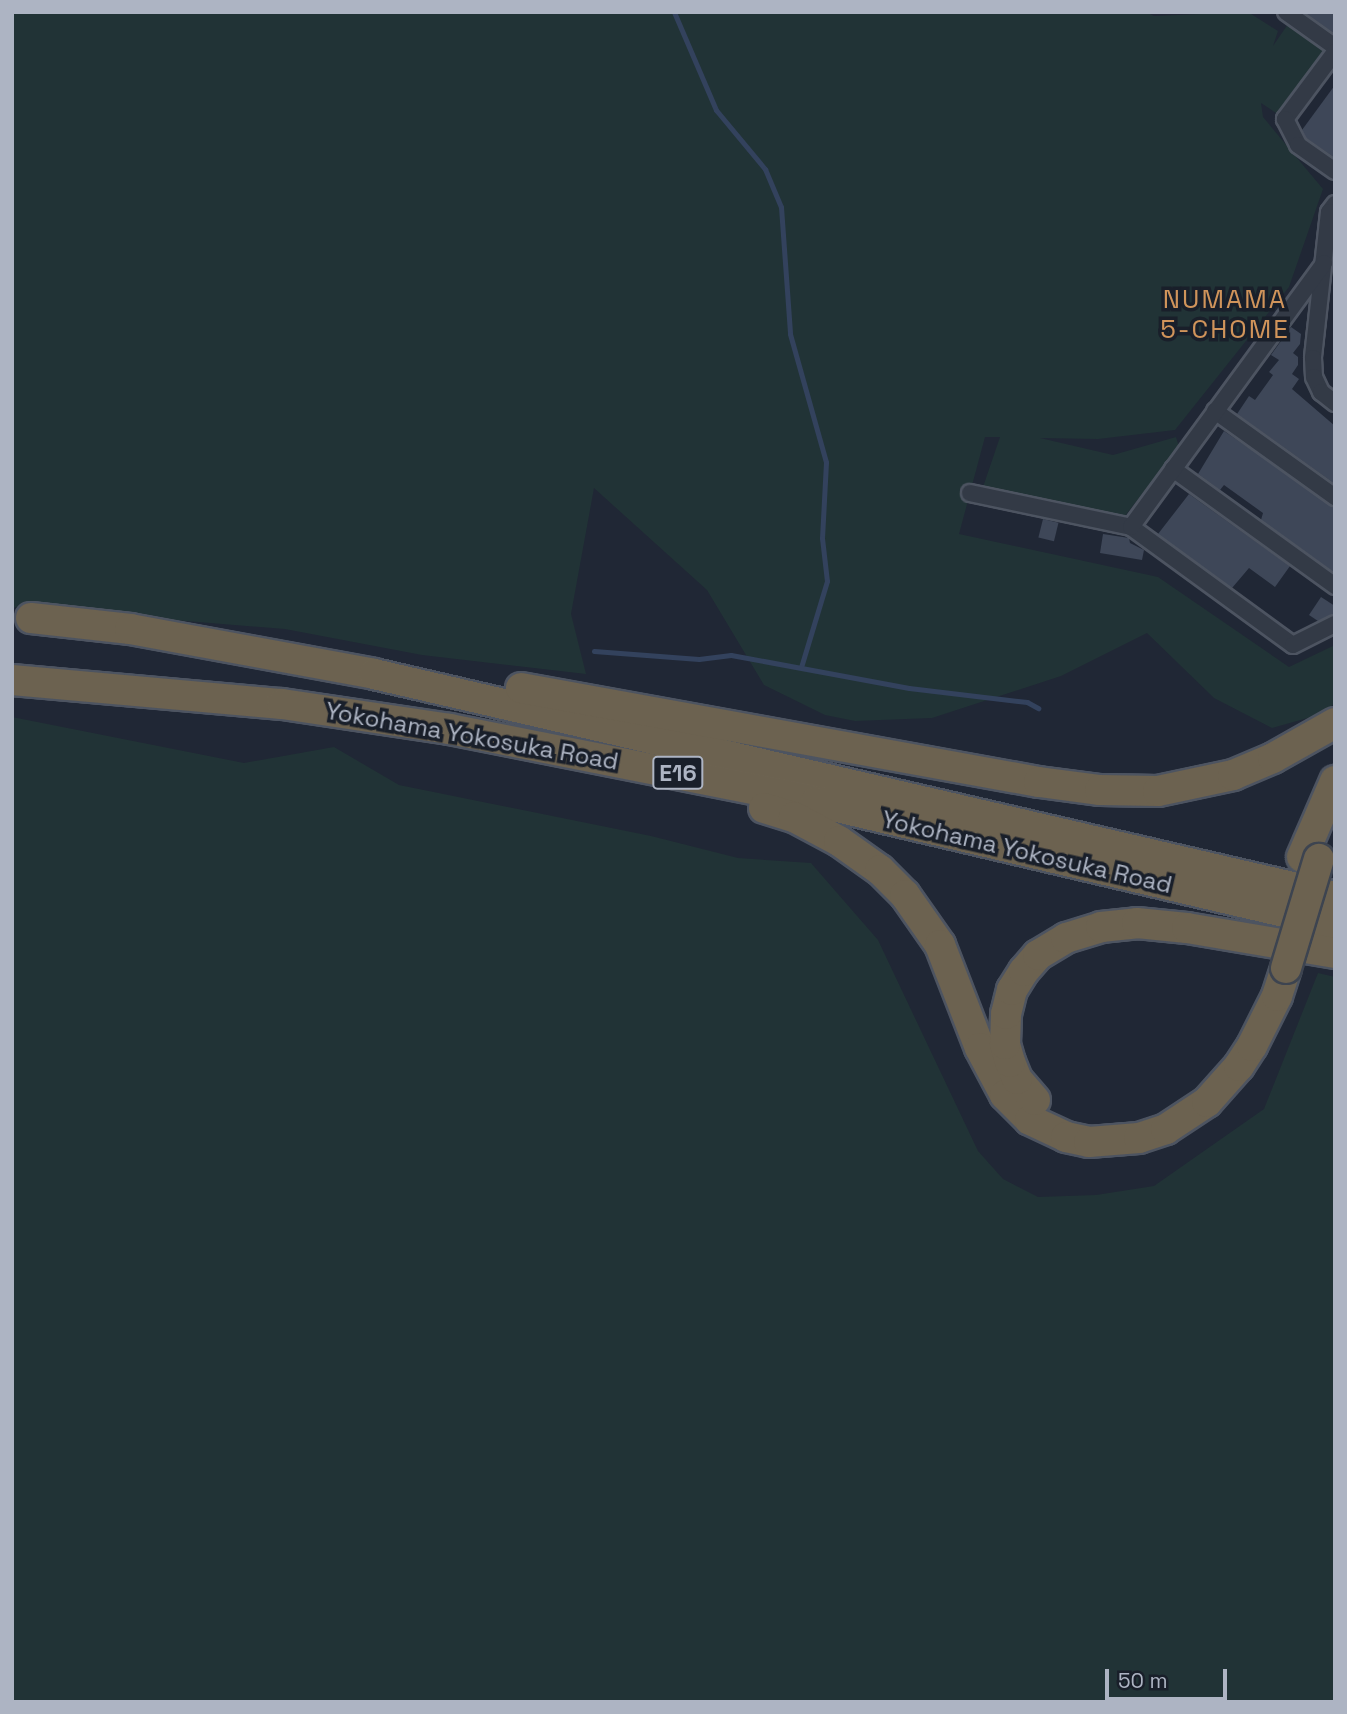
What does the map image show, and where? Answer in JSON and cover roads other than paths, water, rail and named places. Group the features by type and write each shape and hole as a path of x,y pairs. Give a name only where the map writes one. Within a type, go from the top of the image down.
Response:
{"highway":[{"name":"Yokohama Yokosuka Road","path":"31,618 131,629 230,646 481,698 1335,897"},
{"path":"230,646 549,693 1039,782 1100,790 1158,791 1233,775 1273,758 1335,723"},
{"name":"Yokohama Yokosuka Road","path":"12,680 184,693 325,710 449,729 694,776 1335,924"},
{"path":"325,710 743,802 794,817 839,841 880,870 926,922 940,945 991,1073 1005,1096 1030,1120 1066,1137 1089,1142 1139,1138 1166,1129 1207,1102 1239,1066 1252,1046 1277,996 1278,965"},
{"path":"1335,781 1310,858 1278,965 1217,1066 1187,1094 1143,1119 1102,1125 1062,1117 1032,1098 1014,1071 1004,1035 1012,990 1038,955 1084,931 1119,924 1163,925 1335,953"},
{"path":"1310,858 1335,818"}],"street":[{"path":"1286,12 1335,49 1285,119 1298,145 1335,171"},
{"path":"1335,204 1329,212 1313,358 1314,377 1321,392 1335,403"},
{"path":"1131,527 1324,263"},
{"path":"1215,411 1335,497"},
{"path":"1173,470 1335,586"},
{"path":"970,493 1131,527 1293,645 1335,624"}],"waterway":[{"path":"674,12 716,110 765,169 781,207 790,334 826,462 822,538 827,581 801,667"},
{"path":"594,651 699,659 731,655 909,688 1027,702 1038,708"}],"district":[{"name":"NUMAMA 5-CHOME","path":"1225,315"}]}
